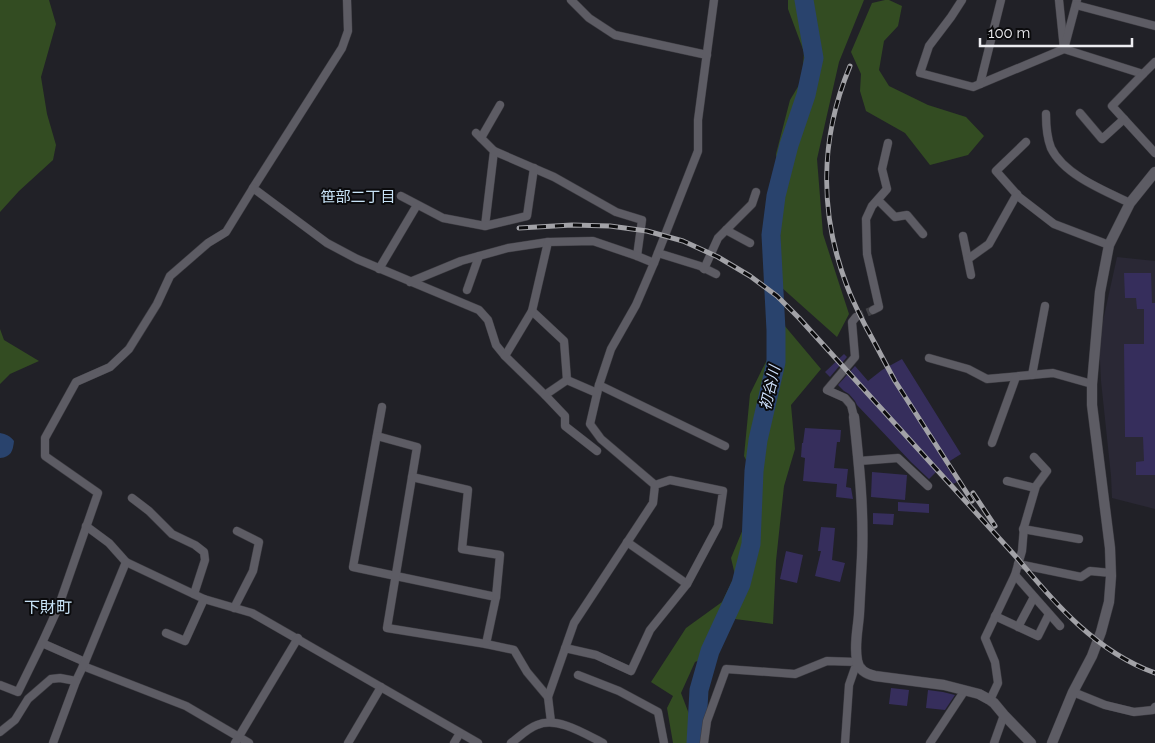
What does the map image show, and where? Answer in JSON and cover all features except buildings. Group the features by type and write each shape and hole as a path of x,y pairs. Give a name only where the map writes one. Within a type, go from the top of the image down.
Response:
{"street":[{"path":"0,685 18,692 58,608 98,493 45,456 45,438 76,382 110,367 129,349 158,304 170,276 208,243 226,232 342,48 348,31 347,0"},
{"path":"571,0 589,18 615,35 707,55"},
{"path":"655,485 601,439 590,424 610,349 636,305 698,151 698,120 714,0"},
{"path":"962,0 929,46 920,73 973,86 1064,49 1155,74"},
{"path":"980,84 1001,0"},
{"path":"1059,0 1064,49"},
{"path":"1064,49 1077,3 1155,26"},
{"path":"1155,62 1112,106 1155,153"},
{"path":"500,105 478,136 494,151 534,168 616,212 642,220 637,256"},
{"path":"1080,113 1102,139 1124,119"},
{"path":"1046,114 1046,126 1052,149 1065,167 1079,178 1130,203"},
{"path":"1026,142 996,171 1018,194 1054,224 1109,245"},
{"path":"873,310 879,307 867,254 866,220 872,206 887,189 882,169 888,143"},
{"path":"485,226 494,151"},
{"path":"401,196 443,218 485,226 527,216 534,168"},
{"path":"1052,743 1073,692 1092,656 1109,602 1110,548 1092,404 1100,292 1109,245 1130,203 1155,172"},
{"path":"254,188 327,243 379,269 479,310 488,320 496,345 505,356 565,416 565,426 597,451"},
{"path":"704,269 718,238 752,204 756,192"},
{"path":"968,259 989,244 1018,194"},
{"path":"878,200 895,216 907,215 923,234"},
{"path":"379,269 417,205"},
{"path":"726,230 750,243"},
{"path":"963,236 971,275"},
{"path":"410,282 461,261 508,248 548,242 593,241 654,263"},
{"path":"505,356 532,311 548,242"},
{"path":"658,253 716,274"},
{"path":"467,290 479,256"},
{"path":"1032,376 1045,306"},
{"path":"532,311 564,341 567,380"},
{"path":"845,743 849,685 857,662 862,506 852,405 845,398 827,390 855,357 852,322 856,317"},
{"path":"929,358 968,369 987,380 1053,373 1092,384"},
{"path":"992,443 1016,377"},
{"path":"567,380 598,389 725,446"},
{"path":"545,395 567,380"},
{"path":"382,407 353,568 496,597"},
{"path":"377,436 417,447 387,628 514,650 527,672 548,696"},
{"path":"990,700 998,683 995,662 984,638 1015,576 1022,550 1023,529 1035,488 1047,471 1034,457"},
{"path":"859,461 898,458 928,486"},
{"path":"412,477 468,490 462,549 500,555 496,597 486,644"},
{"path":"565,648 596,655 631,671 650,630 687,584 718,526 723,491 670,480 655,485"},
{"path":"1007,481 1035,488"},
{"path":"551,722 548,696 574,623 653,504 655,485"},
{"path":"132,498 149,511 172,534 195,545 204,552 205,560 194,594"},
{"path":"86,526 109,543 126,562 204,599 252,613 478,743"},
{"path":"1023,529 1079,539"},
{"path":"234,608 253,572 259,542 238,531"},
{"path":"628,542 687,584"},
{"path":"52,743 126,562"},
{"path":"1018,564 1081,577 1090,571 1111,572"},
{"path":"1015,576 1060,626"},
{"path":"1018,627 1034,597"},
{"path":"166,634 185,641 204,599"},
{"path":"995,616 1038,636 1049,614"},
{"path":"237,740 298,638"},
{"path":"42,643 84,664 186,706 237,740 249,743"},
{"path":"704,743 707,721 726,670 795,674 828,661 857,662"},
{"path":"857,662 869,674 944,685 973,692 990,700 1031,743"},
{"path":"578,675 619,691 658,712 664,743"},
{"path":"0,732 15,720 28,699 51,679 60,678 76,681"},
{"path":"348,743 381,687"},
{"path":"930,743 965,690"},
{"path":"1073,692 1105,705 1134,712 1153,710 1155,707"},
{"path":"994,743 1004,715"},
{"path":"511,743 537,725 551,722 570,727 603,743"},
{"path":"454,743 460,733"}],"shaded area":[{"path":"1117,257 1155,261 1155,509 1112,498 1099,339"}],"green space":[{"path":"0,0 49,0 56,24 41,77 47,114 56,145 53,160 19,191 0,212"},
{"path":"788,0 864,0 839,62 817,159 823,234 849,314 837,337 781,287 776,154 790,100 802,80 804,52 788,9"},
{"path":"885,0 902,6 898,26 884,41 879,70 889,86 928,105 966,117 984,136 968,155 930,165 905,133 866,111 860,91 861,74 851,52 872,3"},
{"path":"784,325 821,369 791,405 795,449 784,486 776,561 773,624 735,619 715,654 695,662 681,693 689,714 689,743 673,743 667,708 673,696 651,682 686,628 722,602 735,575 731,558 760,488 744,456 750,394"},
{"path":"0,329 4,340 39,361 10,374 0,384"}],"water":[{"path":"0,433 14,441 11,453 0,458"}],"waterway":[{"name":"初谷川","path":"696,743 699,690 710,651 741,584 751,544 754,471 758,440 776,362 771,235 776,196 789,145 806,95 814,58 804,0"}],"tunnel":[{"path":"856,317 873,310"}],"railway":[{"path":"850,66 840,93 828,148 828,203 831,231 838,259 853,301 895,381 972,501"},
{"path":"519,228 572,225 610,226 647,231 683,241 718,257 750,276 777,296 799,318 1063,610 1096,640 1114,653 1155,673"},
{"path":"973,493 995,526"}],"district":[{"name":"笹部二丁目","path":"358,197"},
{"name":"下財町","path":"48,607"}]}
